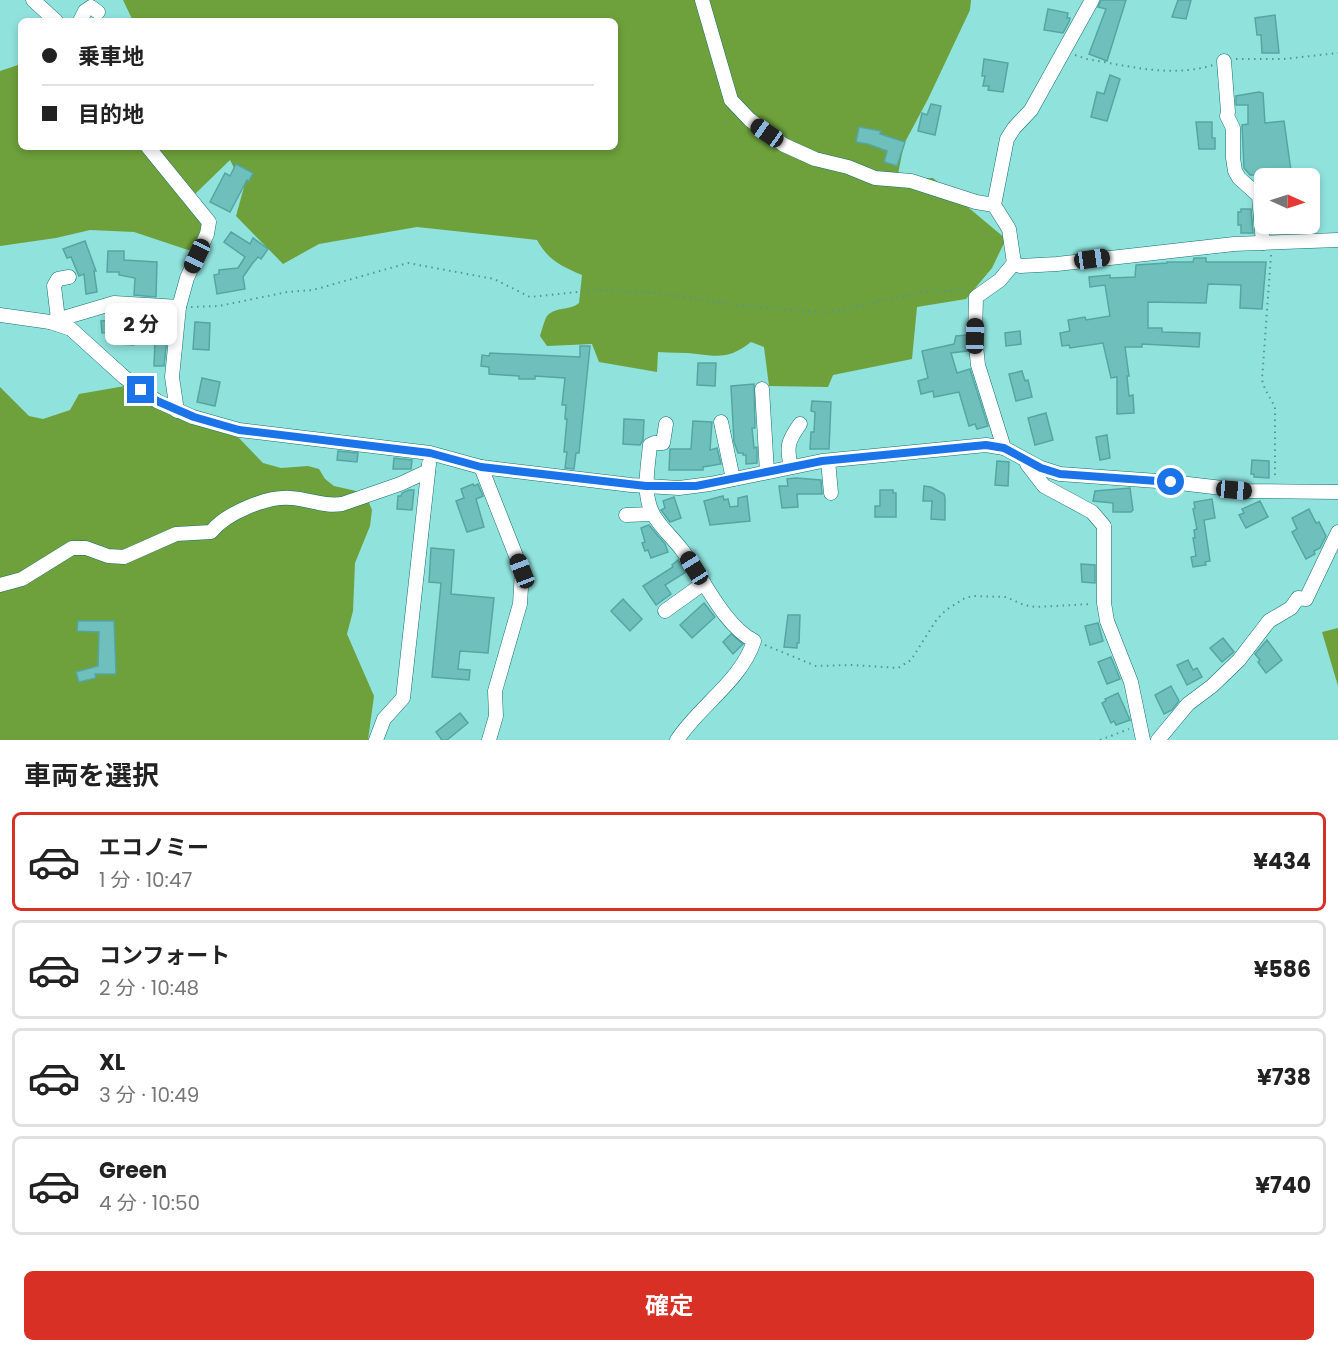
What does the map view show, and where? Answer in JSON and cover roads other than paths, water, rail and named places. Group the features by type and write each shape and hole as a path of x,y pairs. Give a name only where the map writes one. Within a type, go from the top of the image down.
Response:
{"street":[{"path":"33,0 53,18"},
{"path":"702,0 731,100 750,120 784,145 815,159 848,167 875,178 911,181 976,202 994,205"},
{"path":"1004,448 978,365 975,336 976,297 1000,280 1014,263 1009,229 994,205 1007,139 1031,110 1092,0"},
{"path":"81,18 85,10 91,7 98,12"},
{"path":"1224,62 1227,116 1233,128 1235,171 1239,178 1259,196 1267,247"},
{"path":"150,150 209,222 207,234 187,278 179,307 172,377 177,411"},
{"path":"1014,263 1020,266 1057,264 1234,244 1267,247 1338,240"},
{"path":"54,320 54,286 58,279 69,277"},
{"path":"0,315 54,320 114,303 179,307"},
{"path":"54,320 71,329 124,377 157,401 194,417 239,430 430,453 481,467 679,488 828,461 986,445 1004,448 1041,468 1060,474 1171,482 1220,489 1338,492"},
{"path":"762,388 767,472"},
{"path":"721,422 733,479"},
{"path":"666,424 663,442 650,445 646,486 652,514 684,552 717,604 744,636 754,641 751,651 733,677 689,724 678,740"},
{"path":"791,467 787,452 790,439 800,424"},
{"path":"376,740 384,719 403,698 430,453"},
{"path":"1024,460 1044,486 1092,512 1104,526 1104,603 1107,621 1130,675 1143,740"},
{"path":"828,461 831,493"},
{"path":"481,467 522,571 520,604 495,691 496,716 489,740"},
{"path":"0,585 22,579 72,548 86,548 108,556 124,557 176,534 211,532 219,522 235,513 270,501 292,498 333,506 400,484 428,471"},
{"path":"626,515 652,514"},
{"path":"1158,740 1188,704 1212,686 1239,660 1269,621 1291,608 1298,598 1306,599 1338,532"},
{"path":"665,611 704,583"}]}
